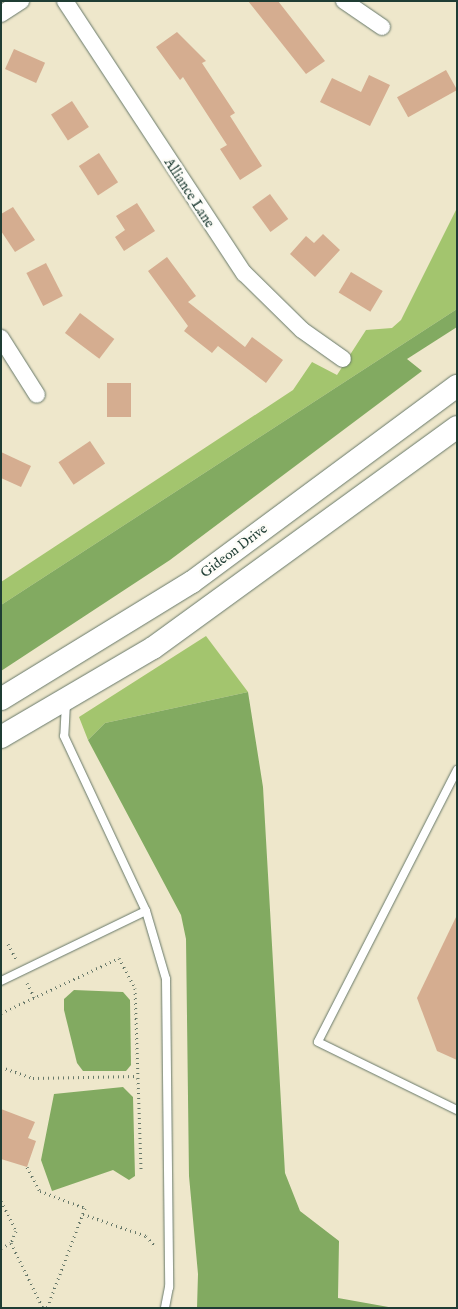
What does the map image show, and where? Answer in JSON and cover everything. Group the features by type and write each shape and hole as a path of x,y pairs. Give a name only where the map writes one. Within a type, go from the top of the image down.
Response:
{"main road":[{"name":"Gideon Drive","path":"1,700 192,582 457,386"},
{"path":"1,737 66,701 240,588 457,427"}],"street":[{"path":"1,14 21,1"},
{"name":"Alliance Lane","path":"65,1 244,273 302,330 342,359"},
{"path":"344,1 382,27"},
{"path":"1,338 37,395"}],"lane":[{"path":"66,701 64,736 146,911 166,979 169,1287 165,1308"},
{"path":"457,770 318,1042 457,1110"},
{"path":"1,981 146,911"}],"path":[{"path":"8,944 20,967"},
{"path":"1,1013 119,958 135,988 141,1172"},
{"path":"28,984 34,997"},
{"path":"1,1067 33,1078 138,1076"},
{"path":"27,1167 40,1191 85,1208 45,1308"},
{"path":"1,1201 16,1232 11,1243 1,1248"},
{"path":"83,1214 146,1236 156,1249"},
{"path":"11,1243 45,1308"}],"green space":[{"path":"457,208 457,309 1,605 1,582 293,390 312,362 337,375 366,330 392,328 401,320"},
{"path":"457,309 457,327 407,359 422,371 170,560 1,671 1,605"},
{"path":"206,636 248,692 105,723 88,740 79,717"},
{"path":"248,692 263,787 285,1173 300,1211 339,1241 338,1298 394,1308 197,1308 198,1274 189,1176 186,939 181,915 88,740 105,723"},
{"path":"74,990 123,992 130,1000 131,1065 126,1071 83,1071 77,1063 64,1010 64,999"},
{"path":"123,1087 133,1097 135,1176 129,1180 113,1170 52,1191 41,1160 54,1094"}],"building":[{"path":"248,1 278,1 325,61 306,74"},
{"path":"177,32 206,61 202,63 235,113 230,116 262,166 240,180 220,149 227,145 183,77 180,80 156,47"},
{"path":"14,49 45,63 36,83 5,69"},
{"path":"446,70 457,90 408,117 397,97"},
{"path":"369,75 390,85 370,126 320,102 332,78 361,92"},
{"path":"72,101 89,127 68,141 51,115"},
{"path":"99,153 118,182 98,195 79,166"},
{"path":"270,194 288,219 270,232 252,207"},
{"path":"137,203 155,231 124,251 115,237 125,230 116,216"},
{"path":"13,207 35,240 15,252 1,231 1,214"},
{"path":"323,234 340,250 315,277 290,254 306,236 314,243"},
{"path":"167,257 196,296 188,302 245,347 252,337 283,360 266,383 218,346 212,353 184,331 188,326 148,271"},
{"path":"46,263 63,296 43,306 26,273"},
{"path":"351,272 383,291 370,312 339,293"},
{"path":"80,313 114,339 99,359 65,333"},
{"path":"107,383 131,383 131,417 107,417"},
{"path":"90,441 105,463 74,485 58,462"},
{"path":"1,452 31,466 21,487 1,478"},
{"path":"457,915 457,1060 437,1051 417,998"},
{"path":"1,1109 35,1122 28,1138 36,1141 27,1167 1,1159"}]}
